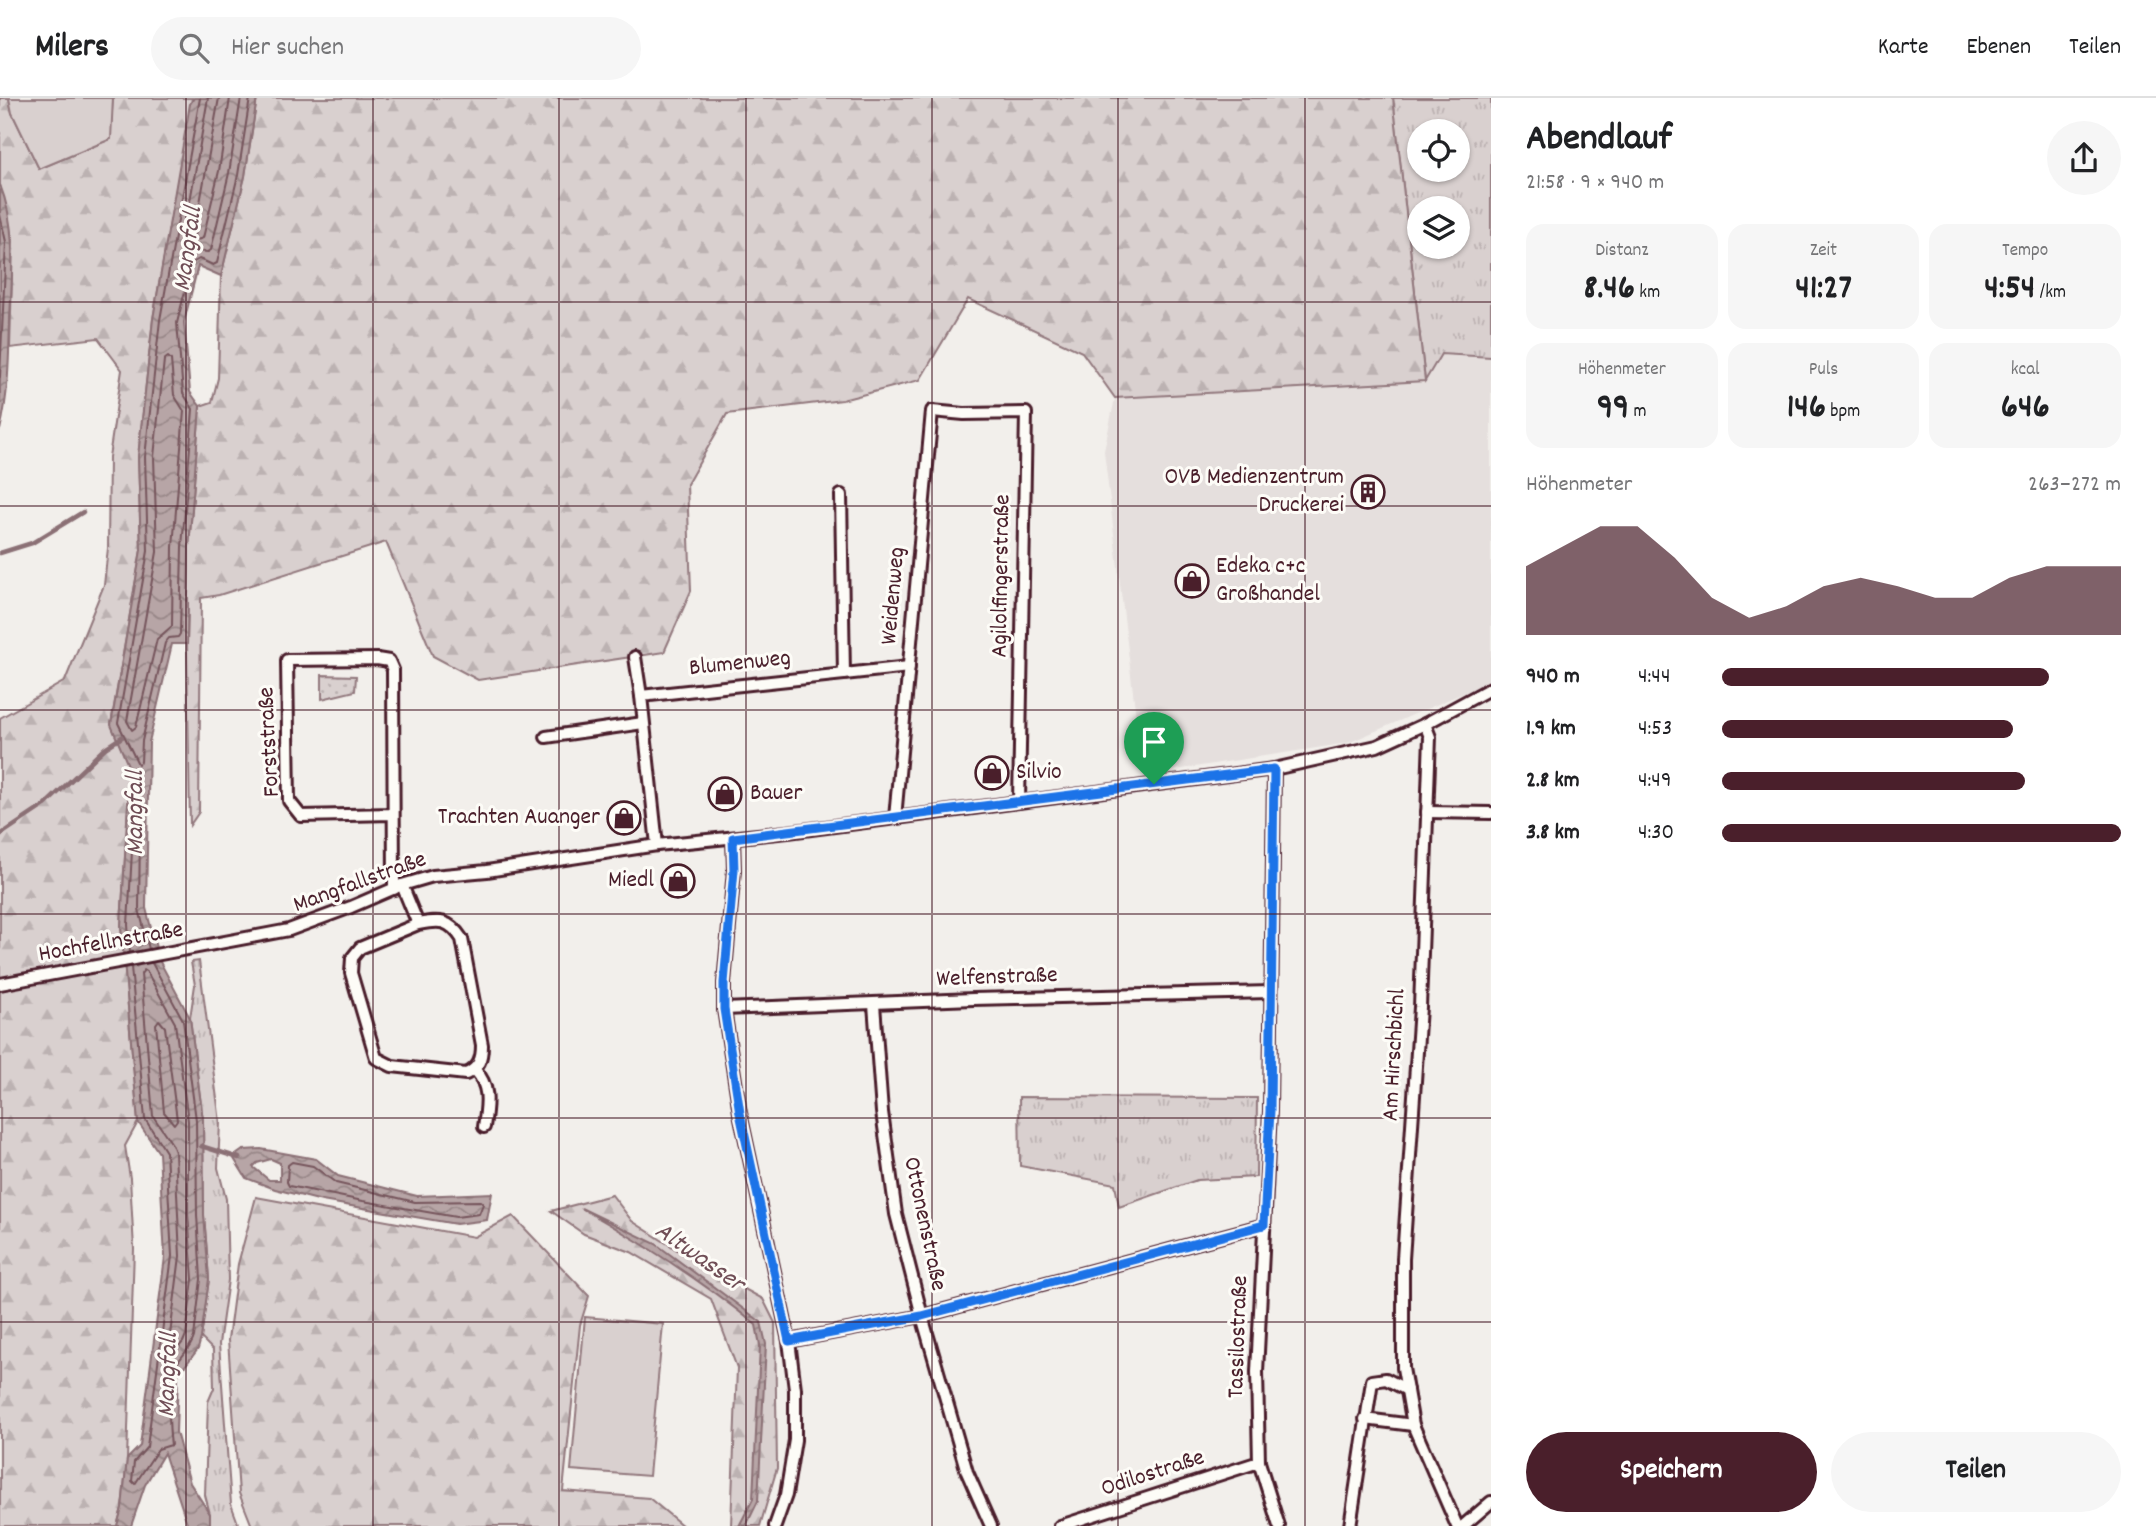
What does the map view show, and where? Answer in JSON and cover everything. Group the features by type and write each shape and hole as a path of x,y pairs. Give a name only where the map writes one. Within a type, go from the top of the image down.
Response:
{"street":[{"name":"Weidenweg","path":"895,818 932,411 964,414"},
{"name":"Agilolfingerstraße","path":"964,414 1026,413 1019,802"},
{"path":"841,495 844,674"},
{"path":"635,657 657,845"},
{"name":"Forststraße","path":"393,814 301,816 289,801 287,660 389,661 393,670 393,814 398,887"},
{"name":"Blumenweg","path":"641,696 909,667"},
{"name":"Mangfallstraße","path":"229,942 289,930 433,876 486,871 657,845 733,838 1274,769 1377,746 1426,724 1491,688"},
{"path":"546,737 643,723"},
{"name":"Am Hirschbichl","path":"1426,724 1430,737 1420,1007 1403,1259 1403,1367 1413,1425 1457,1526"},
{"name":"Tassilostraße","path":"1274,769 1270,1111 1257,1372 1259,1462 1279,1526"},
{"path":"1427,812 1491,813"},
{"path":"733,838 734,870 724,1009 740,1113 789,1341 795,1389 795,1440 786,1495 775,1526"},
{"path":"398,887 418,924"},
{"path":"437,920 454,927 462,939 482,1045 482,1057 475,1070 466,1074 392,1066 376,1058 351,973 352,958 360,948 418,924 437,920"},
{"name":"Hochfellnstraße","path":"0,984 229,942"},
{"name":"Welfenstraße","path":"724,1009 973,999 1271,992"},
{"name":"Ottonenstraße","path":"874,1004 882,1112 896,1214 967,1472 991,1526"},
{"path":"475,1070 483,1079 488,1098 484,1127"},
{"path":"789,1341 922,1316 1264,1225"},
{"path":"1350,1526 1372,1381 1386,1380 1407,1390"},
{"path":"1365,1419 1413,1425"},
{"name":"Odilostraße","path":"1060,1526 1259,1462"},
{"path":"1463,1526 1491,1502"}],"shaded area":[{"path":"1441,354 1491,357 1491,681 1348,743 1143,775 1104,451 1115,398 1425,381"}],"green space":[{"path":"0,98 9,98 12,113 39,169 110,139 113,98 192,98 153,319 138,457 141,550 111,724 130,769 121,926 138,1122 125,1146 130,1178 134,1249 127,1459 122,1508 117,1526 0,1526 0,718 65,681 104,585 108,548 109,457 122,370 98,338 10,348 13,241 0,185"},
{"path":"9,98 113,98 111,139 39,169 12,113"},
{"path":"257,98 1393,98 1407,222 1407,259 1411,259 1425,381 1115,398 1082,352 968,299 920,380 842,400 727,414 687,484 691,591 664,652 478,680 433,656 386,542 219,595 201,598 199,812 190,825 187,644 189,547 200,406 212,402 218,378 221,276 245,176"},
{"path":"1393,98 1491,98 1491,357 1441,354 1425,381 1411,259 1470,259 1470,196 1407,196 1407,222"},
{"path":"322,675 356,676 355,691 322,699"},
{"path":"199,961 220,1122 218,1168 226,1199 228,1280 219,1344 231,1504 239,1526 210,1526 205,1495 208,1402 214,1388 213,1350 201,1338 209,1279 204,1215 203,1120 190,1018 195,985 191,962"},
{"path":"1019,1097 1257,1098 1256,1177 1197,1180 1119,1207 1115,1184 1020,1166"},
{"path":"612,1195 632,1221 702,1266 763,1299 775,1323 777,1468 760,1526 731,1526 737,1368 711,1299 631,1252 584,1234 551,1211"},
{"path":"256,1197 474,1237 513,1216 589,1296 580,1325 563,1491 649,1498 683,1526 252,1526 239,1493 228,1340 238,1264"},
{"path":"585,1317 663,1324 649,1476 571,1470"}],"water":[{"name":"Mangfall","path":"194,98 257,98 245,176 221,276 198,266 184,322 190,392 200,406 189,547 187,644 172,644 149,742 146,908 159,960 190,1018 203,1120 204,1215 209,1279 198,1349 178,1375 176,1432 190,1483 210,1514 210,1526 188,1526 164,1453 145,1485 131,1526 117,1526 122,1508 127,1459 140,1446 165,1257 159,1153 138,1122 121,926 130,770 111,725 141,550 138,457 153,319 190,104"},
{"path":"0,185 9,217 12,268 8,374 0,430"},
{"path":"261,1149 316,1159 338,1176 417,1196 492,1193 487,1220 456,1224 322,1201 275,1189 246,1178 233,1157 243,1150","holes":["271,1159 280,1163 280,1180 269,1180 253,1167"]},
{"path":"581,1208 656,1244 761,1322 766,1344 758,1501 746,1526 739,1526 753,1499 760,1345 756,1325 671,1263"}],"waterway":[{"path":"0,553 32,543 83,512"},
{"path":"0,835 45,805 105,748 122,737"},
{"name":"Altwasser","path":"201,1146 239,1158"}],"place":[{"name":"OVB Medienzentrum Druckerei","path":"1368,492"},
{"name":"Edeka c+c Großhandel","path":"1192,581"},
{"name":"Silvio","path":"992,773"},
{"name":"Bauer","path":"725,794"},
{"name":"Trachten Auanger","path":"624,818"},
{"name":"Miedl","path":"678,881"}],"route":[{"path":"1274,769 1276,777 1270,1111 1264,1225 922,1316 789,1341 740,1113 724,1009 734,870 733,838 1154,784 1274,769"}]}
